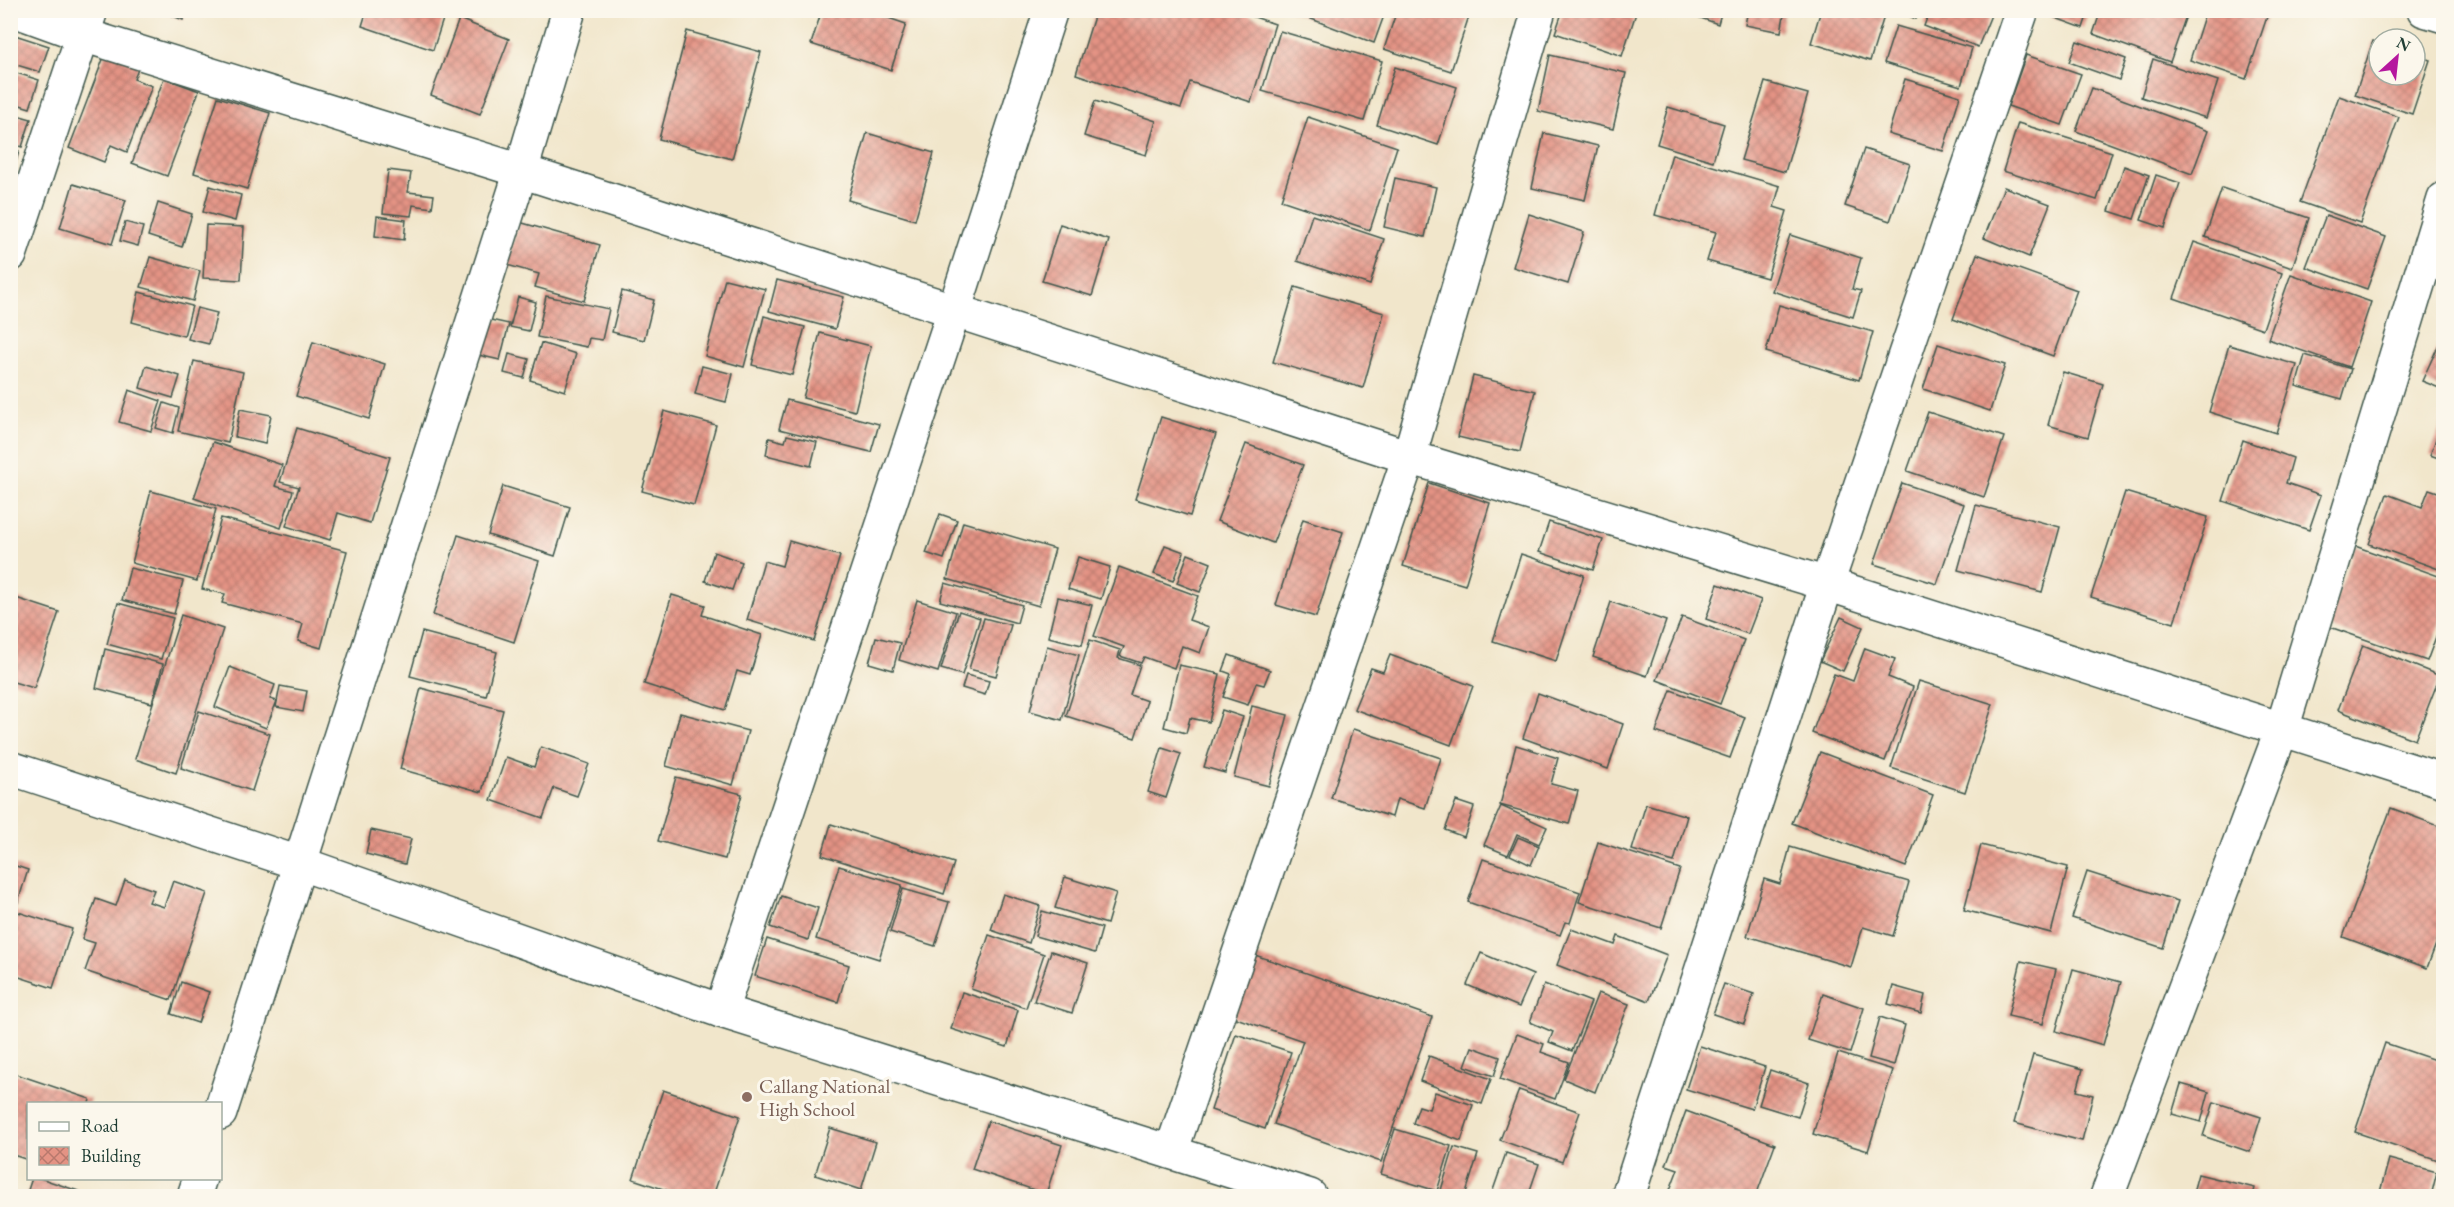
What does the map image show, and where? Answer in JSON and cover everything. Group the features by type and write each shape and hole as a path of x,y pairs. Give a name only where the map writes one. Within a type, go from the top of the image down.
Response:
{"street":[{"path":"15,10 87,23 521,171 1409,457 1827,584 2444,781"},
{"path":"222,1107 521,171 569,10"},
{"path":"721,1011 954,310 1051,10"},
{"path":"1171,1152 1409,457 1539,10"},
{"path":"1628,1197 1827,584 2022,10"},
{"path":"2424,10 2444,16"},
{"path":"10,255 87,23"},
{"path":"2107,1197 2282,729 2444,200"},
{"path":"10,768 299,863 721,1011 1310,1197"},
{"path":"194,1197 200,1180"}],"building":[{"path":"159,10 187,10 183,20"},
{"path":"367,10 446,10 433,50 362,26"},
{"path":"822,10 865,10 906,24 891,70 811,44"},
{"path":"1096,10 1234,10 1275,24 1251,102 1190,82 1181,108 1076,74"},
{"path":"1288,10 1386,10 1374,43"},
{"path":"1397,10 1471,10 1451,71 1384,49"},
{"path":"1563,10 1637,10 1622,56 1555,33"},
{"path":"1678,10 1722,10 1718,24"},
{"path":"1748,10 1785,10 1781,32 1745,25"},
{"path":"1821,10 1874,10 1885,13 1870,61 1811,43"},
{"path":"1895,10 1920,10 1916,19"},
{"path":"1930,10 1993,10 1978,47 1924,26"},
{"path":"2043,10 2089,10 2083,28 2042,13"},
{"path":"2101,10 2188,10 2170,62 2093,34"},
{"path":"2206,10 2269,11 2246,79 2190,60"},
{"path":"459,19 509,39 480,114 431,95"},
{"path":"1896,26 1972,48 1961,86 1884,63"},
{"path":"687,31 761,52 732,159 659,139"},
{"path":"1280,31 1382,61 1364,121 1262,91"},
{"path":"15,35 49,46 40,72 10,63 10,49"},
{"path":"2077,41 2126,59 2119,80 2069,62"},
{"path":"107,49 141,62 134,79 152,86 127,152 111,145 104,162 69,148"},
{"path":"1550,55 1626,73 1613,129 1538,111"},
{"path":"2026,55 2081,74 2062,125 2008,106"},
{"path":"2153,59 2218,81 2206,118 2141,97"},
{"path":"2367,59 2367,87 2421,87 2412,114 2355,95"},
{"path":"1395,67 1457,87 1438,145 1377,125"},
{"path":"10,71 39,80 30,108 10,102"},
{"path":"164,78 199,91 167,176 132,163"},
{"path":"1905,79 1960,96 1943,151 1888,134"},
{"path":"1765,82 1808,94 1785,172 1741,160"},
{"path":"2092,88 2208,131 2192,174 2076,131"},
{"path":"2339,96 2399,117 2360,223 2300,202"},
{"path":"218,97 270,113 247,189 194,173"},
{"path":"1095,101 1156,121 1146,155 1084,136"},
{"path":"1668,107 1724,124 1713,161 1657,144"},
{"path":"10,113 31,119 22,147 10,143"},
{"path":"1308,117 1397,147 1370,230 1281,200"},
{"path":"2018,123 2112,152 2097,200 2003,171"},
{"path":"867,133 934,153 915,220 848,200"},
{"path":"1544,133 1598,146 1585,200 1532,188"},
{"path":"10,149 19,151 11,180 10,180"},
{"path":"1864,149 1910,164 1890,221 1845,206"},
{"path":"1672,154 1780,186 1774,207 1787,211 1767,278 1707,261 1716,232 1655,215"},
{"path":"2124,166 2149,175 2134,219 2109,211"},
{"path":"388,170 411,173 408,192 434,195 432,208 413,205 411,216 383,213"},
{"path":"2156,175 2180,183 2165,228 2141,220"},
{"path":"1395,178 1436,187 1425,237 1384,227"},
{"path":"73,184 126,200 112,244 60,228"},
{"path":"210,186 241,195 235,221 203,212"},
{"path":"2004,187 2050,204 2029,257 1984,238"},
{"path":"2222,188 2309,218 2292,268 2205,237"},
{"path":"158,203 192,214 182,247 148,236"},
{"path":"1529,214 1584,232 1568,284 1513,267"},
{"path":"1312,215 1384,239 1370,285 1297,261"},
{"path":"2326,215 2386,237 2367,289 2306,267"},
{"path":"377,216 406,220 404,240 375,236"},
{"path":"125,222 143,227 138,246 120,241"},
{"path":"519,222 600,245 584,301 535,287 539,274 507,265"},
{"path":"1060,224 1109,240 1092,296 1042,281"},
{"path":"206,225 244,227 241,280 203,278"},
{"path":"1790,235 1861,258 1852,289 1861,291 1853,317 1772,291"},
{"path":"2194,242 2282,273 2263,329 2174,298"},
{"path":"1977,254 2077,290 2053,356 1953,319"},
{"path":"150,257 200,271 193,301 141,287"},
{"path":"2291,274 2371,302 2349,367 2268,339"},
{"path":"725,279 765,289 744,367 705,356"},
{"path":"777,280 844,297 835,329 769,311"},
{"path":"1295,287 1384,313 1363,388 1273,362"},
{"path":"622,291 654,300 644,340 612,332"},
{"path":"139,292 192,306 184,336 132,322"},
{"path":"546,296 609,309 602,340 589,338 587,347 537,337"},
{"path":"518,297 536,302 529,331 510,327"},
{"path":"1779,305 1873,332 1859,380 1766,352"},
{"path":"197,308 217,313 209,344 188,339"},
{"path":"764,316 805,327 792,375 752,365"},
{"path":"486,319 509,324 500,360 478,355"},
{"path":"820,333 871,346 855,411 803,398"},
{"path":"313,342 385,364 369,419 296,396"},
{"path":"541,343 576,354 565,391 530,380"},
{"path":"1938,344 2005,365 1990,411 1923,389"},
{"path":"2229,345 2297,365 2276,433 2209,412"},
{"path":"2438,346 2444,349 2444,390 2422,381"},
{"path":"509,354 529,359 524,378 504,373"},
{"path":"2305,355 2351,369 2342,399 2296,386"},
{"path":"194,361 243,372 228,443 178,431"},
{"path":"146,366 180,376 173,398 140,388"},
{"path":"702,366 733,374 726,402 695,394"},
{"path":"2063,372 2103,384 2088,437 2048,425"},
{"path":"1473,376 1535,391 1520,452 1458,437"},
{"path":"129,390 161,401 151,431 119,422"},
{"path":"787,400 879,424 871,452 779,429"},
{"path":"164,403 179,408 173,433 156,428"},
{"path":"240,409 271,415 265,444 235,437"},
{"path":"664,411 716,425 694,505 642,491"},
{"path":"1928,412 2004,437 1984,497 1907,471"},
{"path":"1161,417 1216,434 1190,516 1135,499"},
{"path":"2444,420 2444,460 2430,455"},
{"path":"297,428 390,457 370,523 338,513 330,540 286,526 299,487 280,482"},
{"path":"787,435 817,442 811,466 766,455 769,438 785,442"},
{"path":"2243,440 2293,458 2286,483 2321,495 2309,530 2223,501"},
{"path":"213,442 282,465 275,486 293,491 281,528 194,498"},
{"path":"1246,444 1303,465 1273,543 1217,521"},
{"path":"1429,483 1490,503 1465,585 1403,566"},
{"path":"1902,483 1964,504 1937,584 1874,564"},
{"path":"503,486 570,507 555,556 488,535"},
{"path":"2429,489 2444,494 2444,571 2369,544 2387,494 2422,507"},
{"path":"151,491 216,509 197,581 132,563"},
{"path":"2125,492 2208,517 2174,623 2091,597"},
{"path":"1976,505 2060,527 2042,592 1958,570"},
{"path":"940,514 957,520 944,559 926,553"},
{"path":"221,518 347,551 321,648 298,641 303,624 222,603 225,594 202,589"},
{"path":"1303,519 1343,532 1316,617 1276,605"},
{"path":"963,522 1055,549 1039,606 947,579"},
{"path":"1549,522 1603,540 1593,570 1539,552"},
{"path":"458,535 539,561 514,642 433,615"},
{"path":"789,541 840,556 814,641 747,620 764,561 782,566"},
{"path":"1165,545 1184,552 1173,581 1154,574"},
{"path":"2355,546 2444,578 2444,615 2427,661 2327,626"},
{"path":"714,552 742,562 732,590 705,581"},
{"path":"1188,554 1211,563 1200,592 1177,583"},
{"path":"1521,554 1584,575 1556,661 1493,641"},
{"path":"1078,557 1110,567 1101,599 1068,589"},
{"path":"1119,567 1198,596 1189,620 1209,627 1200,653 1182,646 1174,668 1144,657 1141,663 1120,656 1124,647 1094,636"},
{"path":"130,568 183,581 174,614 122,600"},
{"path":"945,583 1022,605 1017,623 940,601"},
{"path":"1718,584 1761,600 1748,634 1706,619"},
{"path":"672,595 705,605 702,615 762,635 750,675 737,671 725,710 644,684"},
{"path":"10,596 59,612 34,688 10,681"},
{"path":"1058,597 1092,605 1082,645 1048,637"},
{"path":"917,600 956,612 938,672 899,660"},
{"path":"1611,602 1666,621 1647,676 1593,657"},
{"path":"118,603 173,618 161,659 107,644"},
{"path":"959,611 980,618 962,675 941,669"},
{"path":"181,615 223,629 176,773 135,759"},
{"path":"1682,617 1744,640 1720,704 1657,680"},
{"path":"1841,617 1863,627 1843,671 1820,661"},
{"path":"984,618 1011,625 996,676 969,669"},
{"path":"422,632 497,652 486,696 410,676"},
{"path":"876,637 900,643 893,670 869,663"},
{"path":"1090,640 1120,650 1118,658 1140,665 1130,695 1147,701 1135,738 1066,716"},
{"path":"2363,645 2440,676 2415,740 2338,710"},
{"path":"1047,646 1079,655 1062,720 1030,711"},
{"path":"1865,648 1895,659 1888,677 1913,687 1885,761 1812,733 1834,674 1853,681"},
{"path":"105,649 163,664 152,703 96,688"},
{"path":"1229,655 1270,670 1264,685 1256,683 1248,705 1223,697 1231,674 1223,671"},
{"path":"1390,655 1473,686 1451,745 1354,709 1371,668 1383,672"},
{"path":"1179,665 1220,674 1209,722 1190,718 1186,733 1164,727"},
{"path":"230,667 275,685 270,699 277,701 266,728 215,707"},
{"path":"966,675 989,681 985,695 962,688"},
{"path":"1919,681 1993,704 1965,792 1891,768"},
{"path":"280,686 307,691 303,712 276,707"},
{"path":"421,688 503,710 482,792 400,769"},
{"path":"1671,690 1745,717 1730,758 1656,732"},
{"path":"1538,693 1623,724 1608,769 1523,738"},
{"path":"1252,706 1288,715 1269,786 1234,777"},
{"path":"1222,710 1243,717 1225,773 1204,767"},
{"path":"199,711 270,734 252,791 181,768"},
{"path":"680,713 748,731 733,785 666,766"},
{"path":"1353,729 1441,758 1425,808 1397,799 1392,817 1331,798"},
{"path":"1516,745 1558,758 1551,784 1578,791 1569,824 1500,805"},
{"path":"541,747 589,764 577,796 554,788 543,818 491,800 506,757 534,767"},
{"path":"1162,748 1181,754 1166,798 1148,792"},
{"path":"1820,752 1933,795 1906,867 1792,823"},
{"path":"676,777 742,794 725,859 658,841"},
{"path":"1456,801 1474,807 1464,837 1445,830"},
{"path":"1646,804 1687,816 1674,862 1632,850"},
{"path":"1501,806 1547,827 1539,844 1517,834 1508,855 1484,845"},
{"path":"2391,808 2444,828 2444,923 2427,968 2343,937"},
{"path":"831,824 954,863 944,894 822,855"},
{"path":"371,830 411,839 405,864 366,854"},
{"path":"1518,837 1539,846 1531,865 1510,855"},
{"path":"1598,842 1680,869 1661,928 1579,902"},
{"path":"1981,845 2068,867 2051,933 1964,910"},
{"path":"1790,847 1909,882 1893,936 1863,927 1851,967 1747,936 1764,879 1780,884"},
{"path":"1483,859 1580,892 1570,923 1565,922 1560,935 1468,902"},
{"path":"10,864 28,870 15,911 72,929 53,988 10,974"},
{"path":"839,866 902,885 879,959 816,939"},
{"path":"2087,872 2178,901 2163,948 2072,918"},
{"path":"1065,877 1116,893 1107,924 1055,908"},
{"path":"125,880 154,890 149,902 164,907 173,881 207,893 171,1000 85,971 95,943 82,939 96,899 116,906"},
{"path":"903,889 949,902 935,946 890,932"},
{"path":"1003,894 1040,906 1029,943 991,930"},
{"path":"781,896 818,908 808,940 770,927"},
{"path":"1042,911 1102,928 1095,953 1035,936"},
{"path":"1571,929 1615,945 1618,936 1667,955 1649,1001 1557,965"},
{"path":"989,935 1044,954 1026,1008 971,989"},
{"path":"767,939 849,965 838,1002 755,976"},
{"path":"1051,951 1088,963 1072,1013 1034,1001"},
{"path":"1481,953 1533,975 1519,1007 1467,985"},
{"path":"1255,955 1432,1017 1381,1162 1274,1124 1303,1041 1233,1017"},
{"path":"2021,961 2056,969 2043,1024 2008,1016"},
{"path":"2073,969 2121,982 2103,1045 2056,1031"},
{"path":"181,982 209,992 198,1023 171,1014"},
{"path":"1544,984 1591,1002 1572,1051 1549,1042 1553,1032 1530,1022"},
{"path":"1724,984 1754,994 1744,1024 1713,1014"},
{"path":"1893,986 1925,995 1921,1013 1888,1004"},
{"path":"962,992 1018,1010 1007,1047 951,1029"},
{"path":"1598,993 1629,1004 1595,1092 1564,1079"},
{"path":"1823,994 1864,1008 1850,1053 1808,1040"},
{"path":"1880,1017 1905,1025 1894,1065 1869,1058"},
{"path":"1236,1034 1291,1052 1265,1129 1211,1110"},
{"path":"1517,1034 1544,1044 1541,1052 1569,1062 1555,1099 1500,1079"},
{"path":"2385,1043 2444,1063 2444,1162 2355,1132"},
{"path":"1700,1046 1765,1067 1752,1109 1686,1089"},
{"path":"1472,1047 1500,1057 1494,1076 1465,1066"},
{"path":"1838,1053 1893,1070 1868,1151 1813,1134"},
{"path":"2033,1055 2083,1069 2077,1091 2093,1095 2082,1141 2014,1123"},
{"path":"1429,1056 1491,1079 1482,1104 1420,1081"},
{"path":"1770,1070 1809,1083 1798,1117 1759,1105"},
{"path":"10,1072 90,1099 89,1102 27,1102 27,1160 10,1154"},
{"path":"2181,1084 2209,1092 2201,1122 2172,1114"},
{"path":"663,1090 740,1116 713,1196 684,1196 633,1179"},
{"path":"1519,1090 1580,1112 1562,1162 1500,1140"},
{"path":"1435,1092 1473,1105 1461,1141 1413,1123 1419,1106 1429,1109"},
{"path":"2214,1102 2261,1117 2250,1152 2203,1136"},
{"path":"1686,1111 1775,1144 1756,1196 1668,1195 1678,1169 1666,1165"},
{"path":"988,1121 1062,1145 1046,1194 972,1169"},
{"path":"830,1128 876,1142 861,1190 815,1175"},
{"path":"1395,1129 1451,1146 1437,1191 1381,1174"},
{"path":"1454,1147 1478,1154 1465,1196 1441,1190"},
{"path":"1506,1153 1539,1164 1528,1196 1491,1196"},
{"path":"2389,1159 2437,1172 2431,1196 2398,1196 2380,1192"},
{"path":"2198,1174 2255,1188 2253,1196 2192,1196"},
{"path":"31,1180 46,1180 93,1196 26,1196"}],"place":[{"name":"Callang National High School","path":"747,1097"}]}
